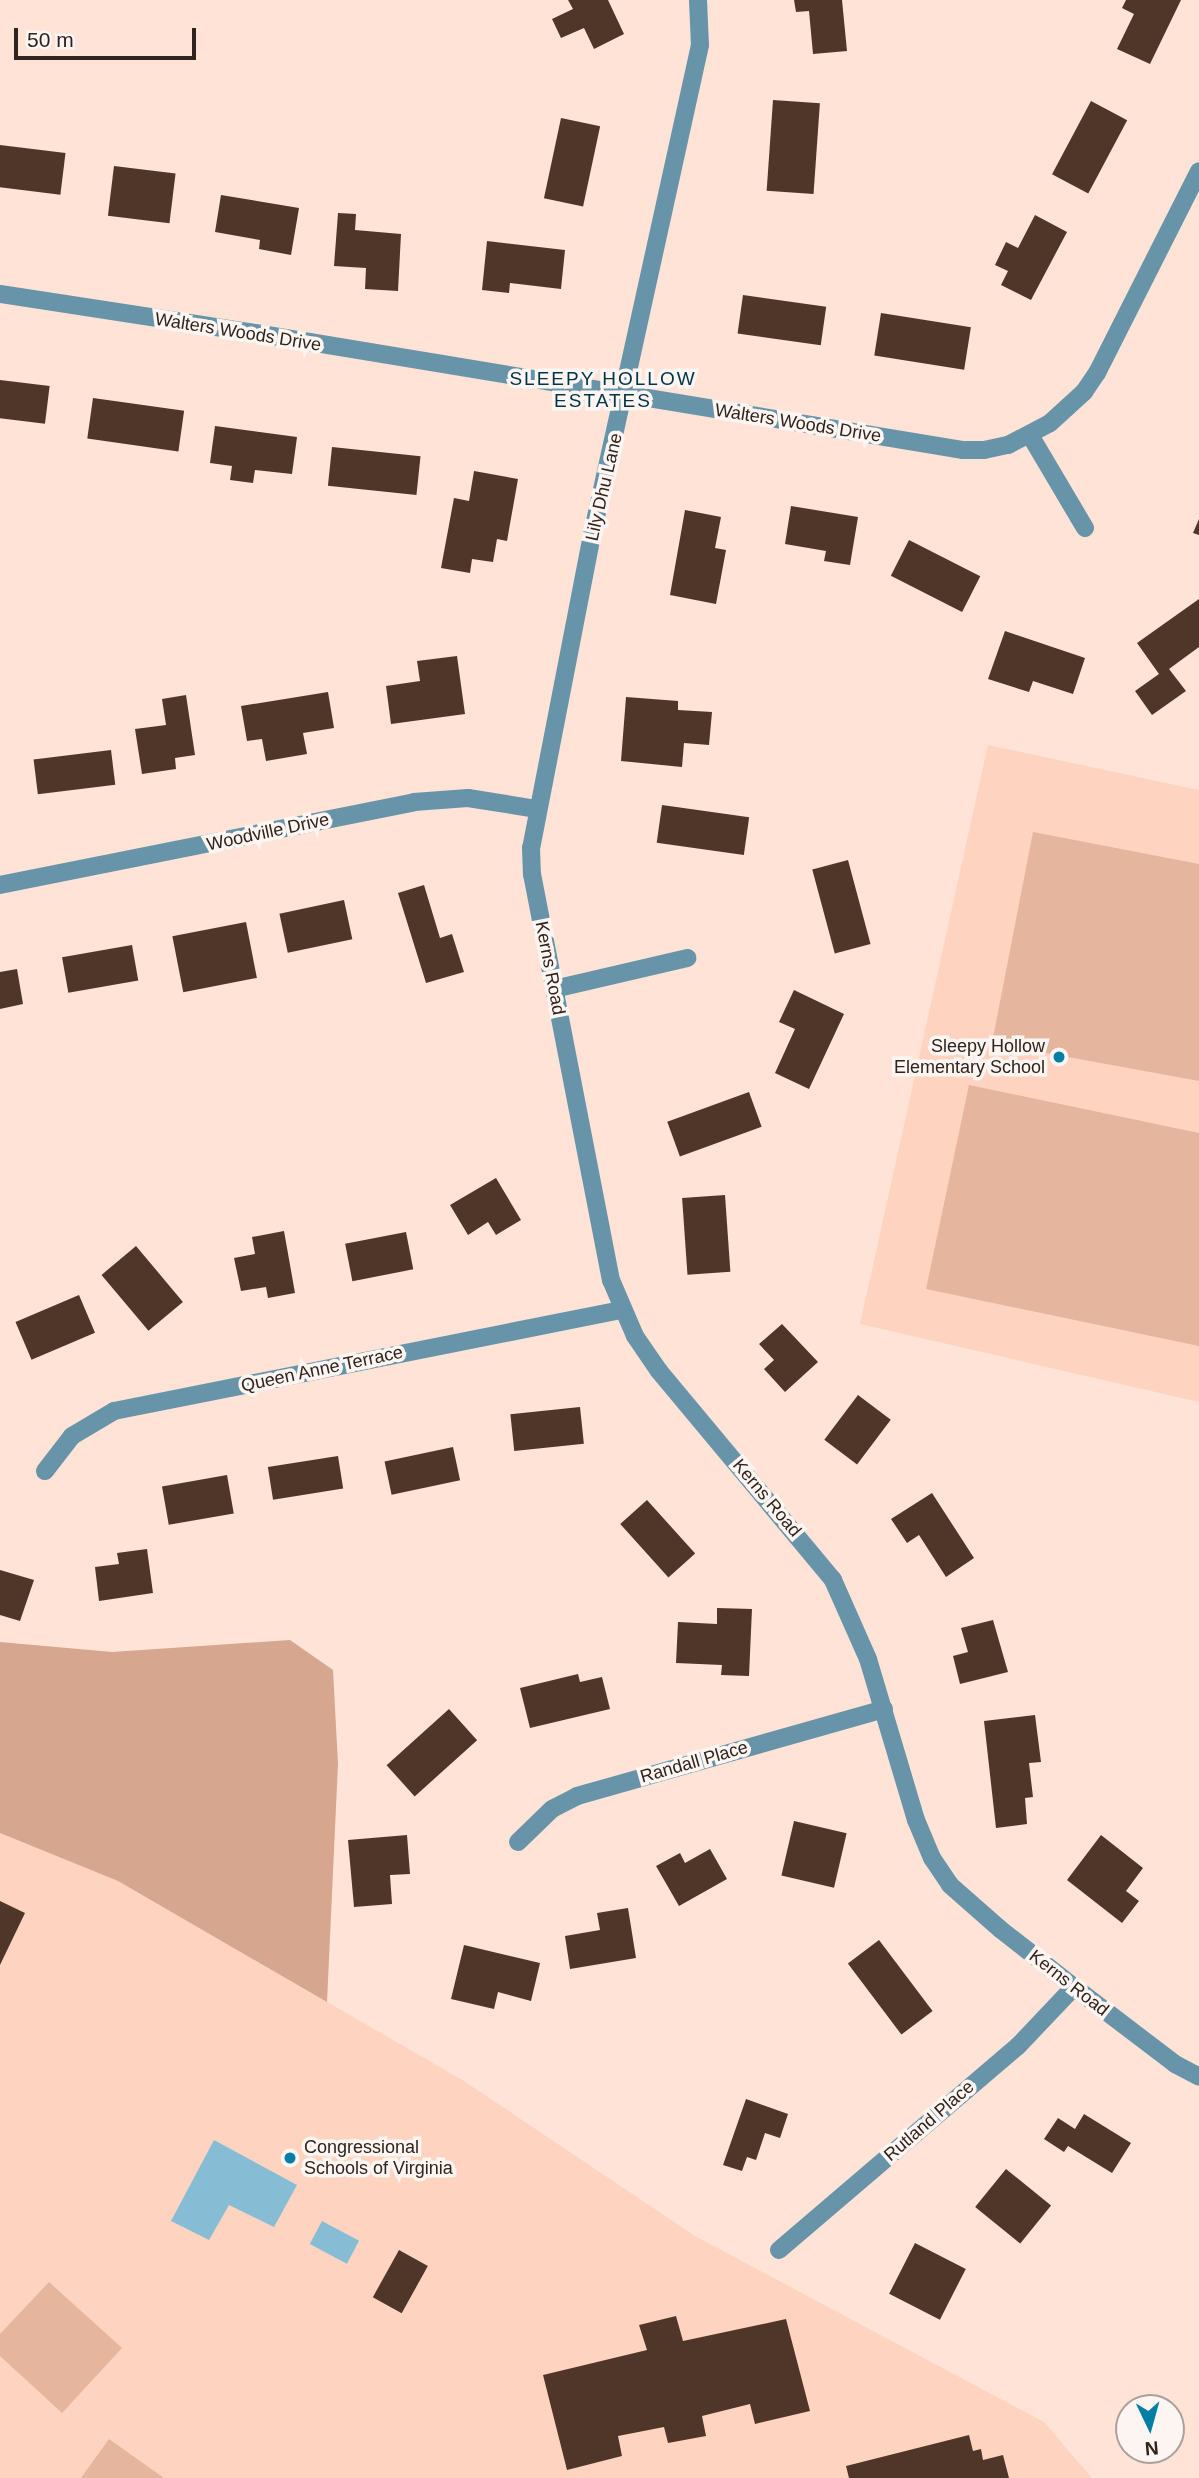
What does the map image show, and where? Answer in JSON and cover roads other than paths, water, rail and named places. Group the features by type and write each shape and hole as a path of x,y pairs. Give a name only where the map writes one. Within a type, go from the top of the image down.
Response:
{"street":[{"name":"Lily Dhu Lane","path":"537,809 592,535 625,395 699,46 698,0"},
{"name":"Walters Woods Drive","path":"0,294 963,450 996,447 1030,435 1069,408 1097,373 1199,171"},
{"path":"1030,435 1085,528"},
{"name":"Woodville Drive","path":"0,885 414,802 468,798 537,809"},
{"name":"Kerns Road","path":"537,809 531,848 532,874 611,1280 621,1310 659,1371 833,1580 863,1647 916,1820 932,1858 944,1876 965,1899 1074,1987 1175,2064 1199,2077"},
{"path":"554,989 687,958"},
{"name":"Queen Anne Terrace","path":"46,1471 72,1436 114,1411 621,1310"},
{"name":"Randall Place","path":"519,1842 552,1809 577,1796 884,1709"},
{"name":"Rutland Place","path":"779,2250 1018,2046 1074,1987"}],"water":[{"path":"214,2140 297,2185 274,2227 229,2205 209,2240 171,2221"},
{"path":"322,2221 359,2241 347,2264 310,2244"}],"place":[{"name":"Sleepy Hollow Elementary School","path":"1059,1057"},
{"name":"Congressional Schools of Virginia","path":"290,2158"}],"district":[{"name":"SLEEPY HOLLOW ESTATES","path":"603,390"}]}
